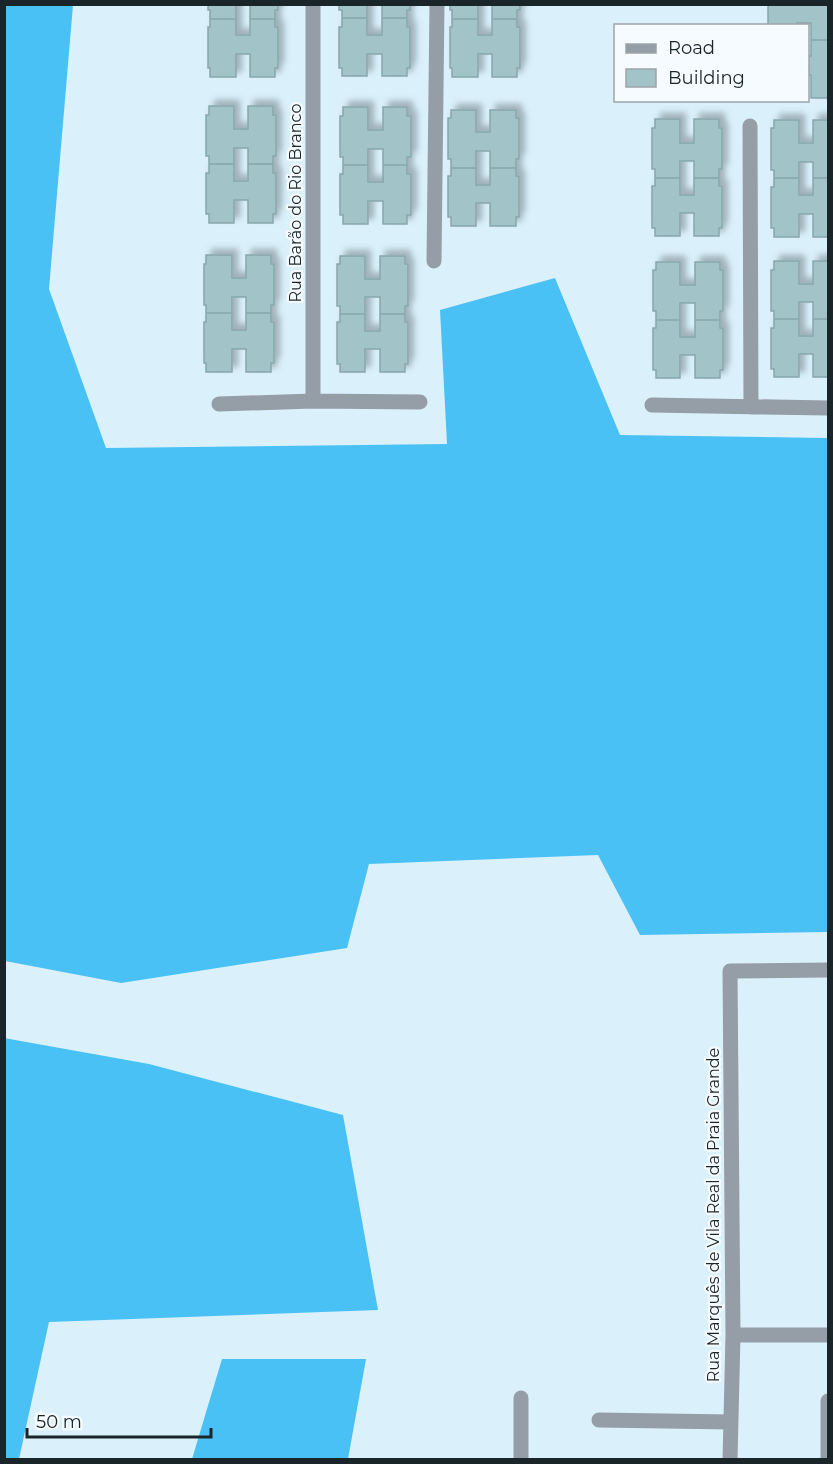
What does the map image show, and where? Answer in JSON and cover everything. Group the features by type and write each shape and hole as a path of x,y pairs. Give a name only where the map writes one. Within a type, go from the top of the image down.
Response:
{"street":[{"name":"Rua Barão do Rio Branco","path":"314,4 314,401"},
{"path":"434,261 437,4"},
{"path":"750,126 751,406"},
{"path":"219,404 314,401 420,402"},
{"path":"652,405 828,408"},
{"name":"Rua Marquês de Vila Real da Praia Grande","path":"730,1460 733,1335 730,971 828,970"},
{"path":"733,1335 828,1335"},
{"path":"522,1398 522,1460"},
{"path":"828,1401 828,1460"},
{"path":"599,1420 731,1422"}],"shaded area":[{"path":"4,5 73,5 49,289 106,448 447,444 440,310 555,278 620,435 828,438 828,932 640,935 598,855 369,864 347,948 121,983 5,961"},
{"path":"4,1038 149,1064 343,1115 378,1310 49,1322 19,1459 5,1459"},
{"path":"222,1359 366,1359 348,1459 192,1459"}],"building":[{"path":"208,4 236,4 236,19 210,19"},
{"path":"250,4 278,4 275,19 250,19"},
{"path":"339,4 367,4 367,18 342,18"},
{"path":"382,4 410,4 407,18 382,18"},
{"path":"450,4 478,4 478,19 452,19"},
{"path":"492,4 520,4 517,19 492,19"},
{"path":"768,4 828,4 828,40 811,40 811,23 768,24"},
{"path":"342,18 367,18 367,35 382,35 382,18 407,18 407,27 410,27 410,68 407,68 407,76 382,76 382,54 367,54 367,76 342,76 342,68 339,68 339,27 342,27"},
{"path":"210,19 236,19 236,35 250,35 250,19 275,19 275,27 278,27 278,68 275,68 275,77 250,77 250,54 236,54 236,77 210,77 208,27 210,27"},
{"path":"452,19 478,19 478,35 492,35 492,19 517,19 517,27 520,27 520,68 517,68 517,77 492,77 492,54 478,54 478,77 452,77 450,27 452,27"},
{"path":"811,40 828,40 828,98 811,98 809,56 811,56"},
{"path":"209,106 234,106 234,129 248,129 248,106 273,106 273,115 276,115 276,156 273,156 273,164 248,164 248,148 234,148 234,164 209,164 209,156 206,156 206,115 209,115"},
{"path":"343,107 368,107 368,130 383,130 383,107 407,107 407,116 411,116 411,157 407,157 407,165 383,165 383,149 368,149 368,165 343,165 343,157 340,157 340,116 343,116"},
{"path":"451,110 476,110 476,132 490,132 490,110 516,110 516,118 519,118 519,159 516,159 516,168 490,168 490,151 476,151 476,168 451,168 451,159 448,159 448,118 451,118"},
{"path":"655,119 680,119 680,143 694,143 694,119 719,119 719,128 722,128 722,169 719,169 719,178 694,178 694,161 680,161 680,178 655,178 655,169 652,169 652,128 655,128"},
{"path":"774,120 799,120 799,143 813,143 813,120 828,120 828,178 813,178 813,162 799,162 799,178 774,178 774,170 771,170 771,128 774,128"},
{"path":"209,164 234,164 234,181 248,181 248,164 273,164 273,173 276,173 276,214 273,214 273,223 248,223 248,200 234,200 234,223 209,223 209,214 206,214 206,173 209,173"},
{"path":"343,165 368,165 368,182 383,182 383,165 407,165 407,174 411,174 411,215 407,215 407,224 383,224 383,201 368,201 368,224 343,224 343,215 340,215 340,174 343,174"},
{"path":"451,168 476,168 476,185 490,185 490,168 516,168 516,176 519,176 519,217 516,217 516,226 490,226 490,203 476,203 476,226 451,226 451,217 448,217 448,176 451,176"},
{"path":"655,178 680,178 680,195 694,195 694,178 719,178 719,186 722,186 722,228 719,228 719,236 694,236 694,213 680,213 680,236 655,236 655,228 652,228 652,186 655,186"},
{"path":"774,178 799,178 799,195 813,195 813,178 828,178 828,237 813,237 813,214 799,214 799,237 774,237 774,228 771,228 771,187 774,187"},
{"path":"206,255 232,255 232,278 246,278 246,255 271,255 271,264 274,264 274,305 271,305 271,313 246,313 246,297 232,297 232,313 206,313 204,264 206,264"},
{"path":"340,256 365,256 365,279 380,279 380,256 405,256 405,264 408,264 408,306 405,306 405,314 380,314 380,297 365,297 365,314 340,314 340,306 337,306 337,264 340,264"},
{"path":"774,261 799,261 799,284 813,284 813,261 828,261 828,319 813,319 813,302 799,302 799,319 774,319 774,311 771,311 771,270 774,270"},
{"path":"656,262 680,262 680,285 695,285 695,262 720,262 720,270 723,270 723,311 720,311 720,320 695,320 695,303 680,303 680,320 656,320 656,311 653,311 653,270 656,270"},
{"path":"206,313 232,313 232,330 246,330 246,313 271,313 271,322 274,322 274,363 271,363 271,372 246,372 246,349 232,349 232,372 206,372 204,322 206,322"},
{"path":"340,314 365,314 365,331 380,331 380,314 405,314 405,322 408,322 408,364 405,364 405,372 380,372 380,349 365,349 365,372 340,372 340,364 337,364 337,322 340,322"},
{"path":"774,319 799,319 799,336 813,336 813,319 828,319 828,377 813,377 813,354 799,354 799,377 774,377 774,369 771,369 771,328 774,328"},
{"path":"656,320 680,320 680,337 695,337 695,320 720,320 720,328 723,328 723,370 720,370 720,378 695,378 695,355 680,355 680,378 656,378 656,370 653,370 653,328 656,328"}]}
